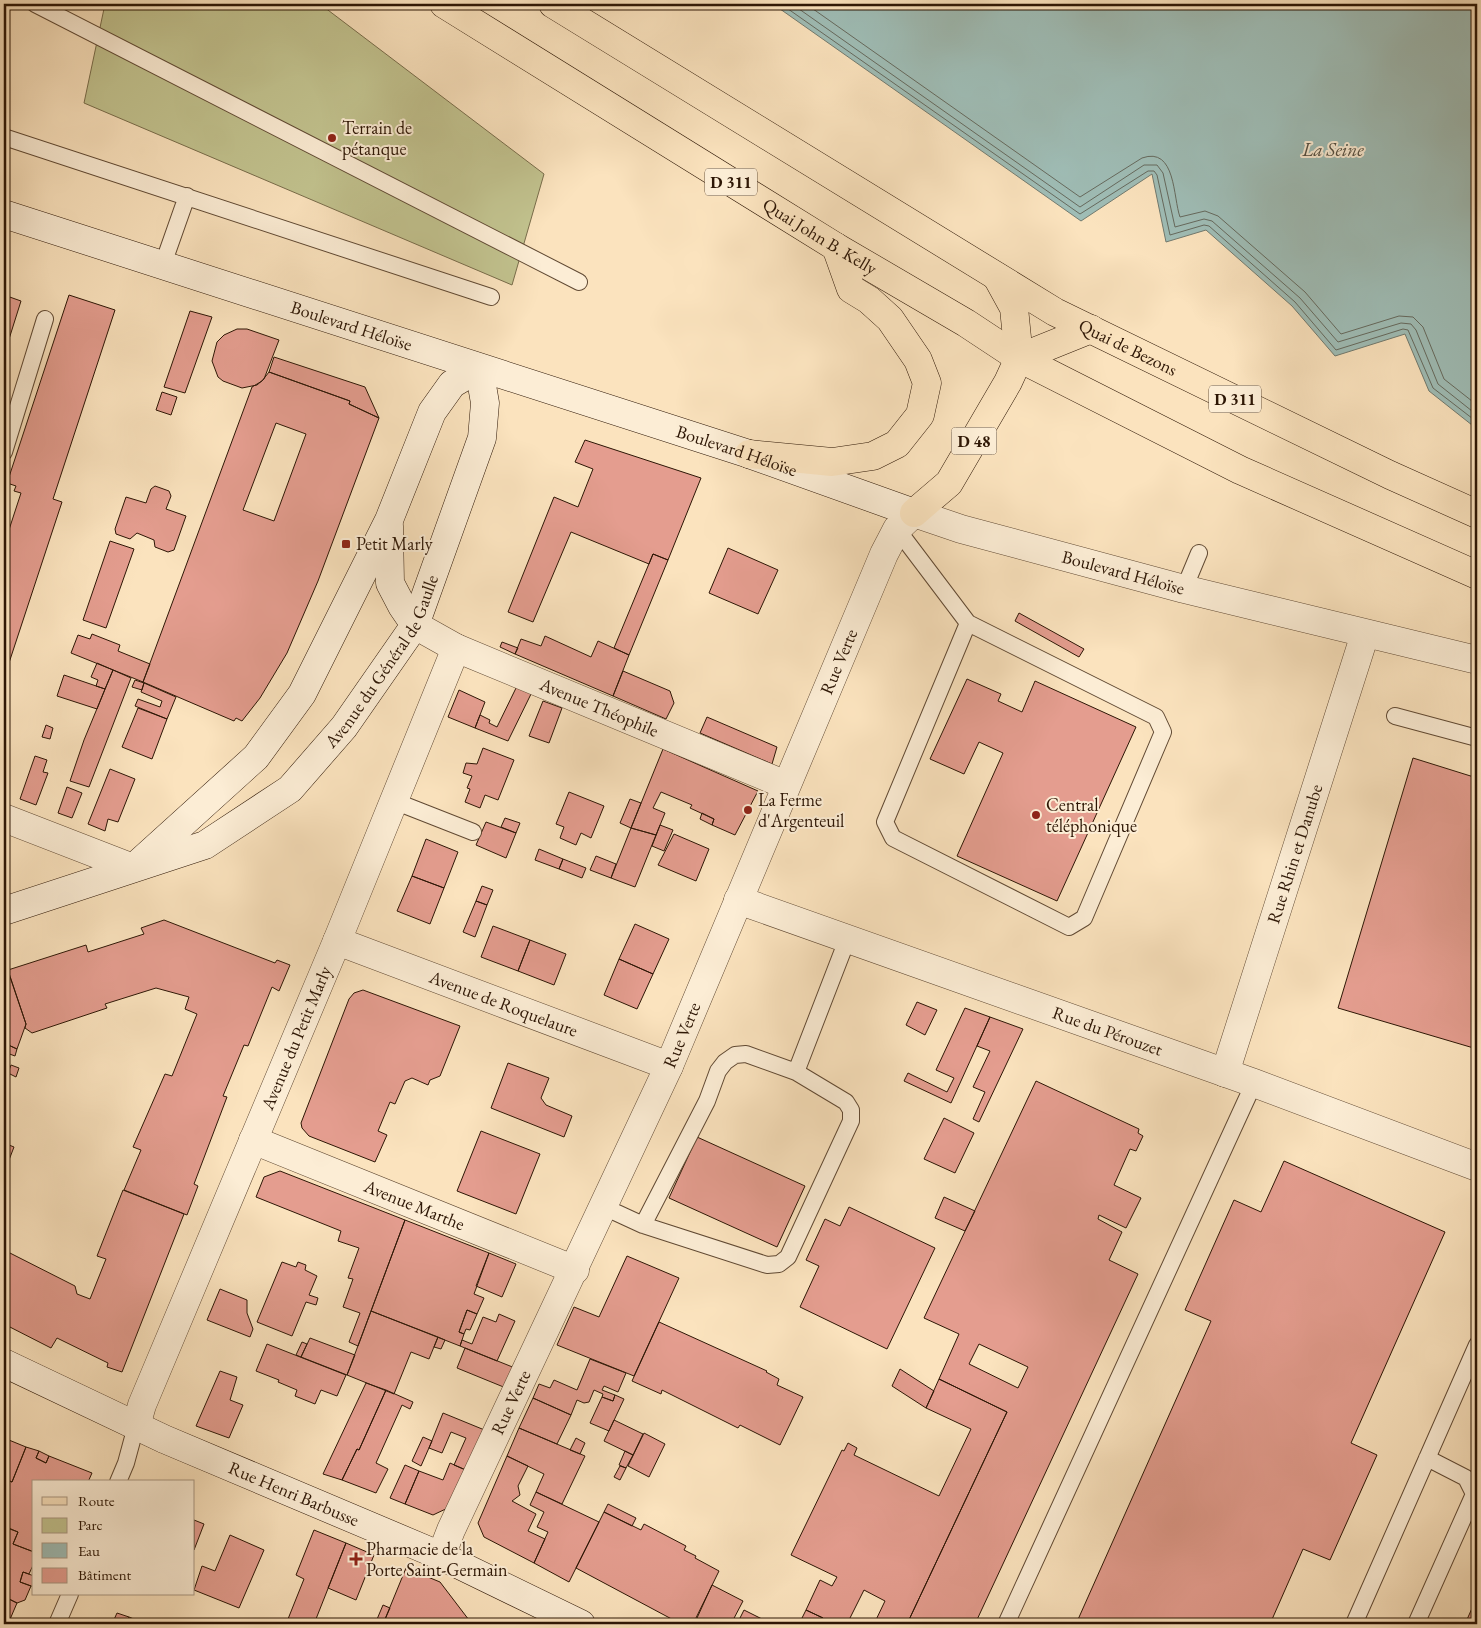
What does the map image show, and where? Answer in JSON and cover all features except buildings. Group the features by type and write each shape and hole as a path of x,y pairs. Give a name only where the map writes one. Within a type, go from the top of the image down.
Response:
{"main road":[{"name":"Quai John B. Kelly","path":"444,4 836,247 966,322 1019,358"},
{"name":"Quai de Bezons","path":"552,4 794,154 1055,312 1390,475 1477,514"},
{"path":"749,454 832,462 873,456 897,444 920,415 927,383 918,360 890,319 869,300 851,288 836,247"},
{"path":"997,276 1014,308 1019,358 1092,329"},
{"name":"D 48","path":"905,521 949,483 1008,382 1019,358"},
{"name":"D 311","path":"1019,358 1240,470 1477,575"}],"street":[{"name":"Boulevard Héloïse","path":"4,214 162,267 749,454 905,521 961,529 1184,589 1477,660"},
{"name":"Avenue du Général de Gaulle","path":"4,911 205,845 290,790 344,727 415,625 482,438 485,403 479,368 452,384 432,412 389,520 302,694 256,757 134,868"},
{"path":"389,520 390,583 415,625"},
{"name":"Rue Verte","path":"442,1556 451,1530 575,1270 669,1066 884,554 905,521"},
{"name":"Avenue Théophile","path":"415,625 456,648 786,785"},
{"name":"Rue Rhin et Danube","path":"1226,1074 1365,634"},
{"name":"Avenue du Petit Marly","path":"136,1426 142,1405 337,941 456,648"},
{"path":"4,818 134,868"},
{"name":"Rue du Pérouzet","path":"738,900 1254,1083 1477,1166"},
{"name":"Avenue de Roquelaure","path":"337,941 669,1066"},
{"name":"Avenue Marthe","path":"252,1140 575,1270"},
{"name":"Rue Henri Barbusse","path":"4,1363 136,1426 442,1556 579,1624"}],"lane":[{"path":"36,4 579,282"},
{"path":"4,137 490,297"},
{"path":"162,267 187,196"},
{"path":"4,452 46,319"},
{"path":"905,521 968,623 1156,717 1162,732 1084,918 1069,927 893,838 885,822 968,623"},
{"path":"1184,589 1199,553"},
{"path":"1395,716 1477,738"},
{"path":"394,801 473,832"},
{"path":"796,1072 847,940"},
{"path":"604,1207 643,1224 767,1264 779,1264 788,1257 851,1121 852,1110 846,1102 796,1072 746,1054 735,1055 725,1062 718,1071 707,1101 643,1224"},
{"path":"1006,1624 1254,1083"},
{"path":"1354,1624 1477,1345"},
{"path":"119,1480 126,1463 136,1426"},
{"path":"1416,1624 1474,1494 1466,1478 1428,1458"},
{"path":"57,1624 69,1596"}],"green space":[{"name":"Terrain de pétanque","path":"105,4 320,4 544,174 512,285 84,103"}],"water":[{"name":"La Seine","path":"773,4 1477,4 1477,429 1429,391 1405,334 1335,356 1292,306 1206,230 1166,242 1152,174 1081,221"}],"place":[{"name":"Terrain de pétanque","path":"332,138"},
{"name":"Petit Marly","path":"346,544"},
{"name":"La Ferme d'Argenteuil","path":"748,810"},
{"name":"Central téléphonique","path":"1036,815"},
{"name":"Pharmacie de la Porte Saint-Germain","path":"356,1559"}]}
